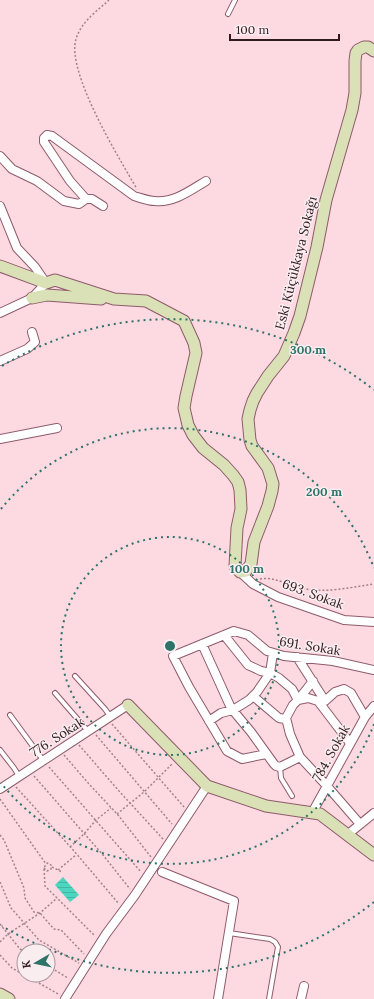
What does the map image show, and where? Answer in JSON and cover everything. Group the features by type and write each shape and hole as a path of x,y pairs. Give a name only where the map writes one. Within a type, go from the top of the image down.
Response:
{"street":[{"name":"Eski Küçükkaya Sokağı","path":"240,572 246,571 251,564 254,542 268,506 273,484 268,468 252,446 250,440 248,419 250,410 257,393 284,356 300,316 317,247 326,200 352,110 355,93 356,53 364,47 368,47 374,51"},
{"path":"86,199 70,181 44,142 44,138 47,135 52,136 134,196 143,199 156,202 166,201 177,197 206,181"},
{"path":"0,156 12,169 37,182 64,201 79,204 86,199 92,199 103,206"},
{"path":"0,206 17,248 35,267 46,283"},
{"path":"0,266 46,283"},
{"path":"32,298 46,283 55,280 114,299"},
{"path":"0,313 32,298 48,295 146,301 184,321 194,343 196,353 184,408 186,418 193,435 203,448 224,465 238,482 241,508 237,528 235,566 240,572"},
{"path":"0,361 27,349 35,342 32,332"},
{"path":"0,439 57,428"},
{"name":"693. Sokak","path":"240,572 253,584 278,597 344,620 374,622"},
{"name":"691. Sokak","path":"224,635 234,631 248,635 267,651 284,656 333,661 374,670"},
{"path":"266,754 242,759 227,751 189,687 173,656 224,635 248,665 270,673 292,689 298,700"},
{"path":"202,644 233,710 276,766 280,767 300,757"},
{"path":"209,721 221,713 233,710 249,700 257,692 270,673 273,653"},
{"path":"297,657 312,681 321,701 350,744"},
{"path":"312,681 293,705 286,718 290,734 300,757 360,824"},
{"path":"298,700 308,698 321,701 335,692 344,689 351,693 365,717"},
{"path":"253,696 279,718 286,718"},
{"path":"128,705 206,786 266,806 320,814 374,855"},
{"name":"776. Sokak","path":"0,789 128,705"},
{"name":"784. Sokak","path":"312,813 365,717 374,706"},
{"path":"65,999 101,942 135,895 206,786"},
{"path":"347,835 374,813"},
{"path":"162,872 234,901 218,999"},
{"path":"301,999 304,986"},
{"path":"0,994 9,999"}],"lane":[{"path":"228,14 235,0"},
{"path":"76,676 105,709 109,718"},
{"path":"55,693 90,730"},
{"path":"10,715 43,760"},
{"path":"0,750 19,776"},
{"path":"280,767 281,778 292,796"},
{"path":"228,933 270,938 275,942 278,947 269,999"}],"path":[{"path":"109,0 81,27 74,44 75,60 81,81 100,123 116,154 143,199"},
{"path":"253,584 261,579 271,579 306,590 321,590 342,589 374,584"},
{"path":"109,718 189,813"},
{"path":"90,730 178,830"},
{"path":"75,740 129,803 168,845"},
{"path":"59,750 117,814 156,863"},
{"path":"117,814 144,792 178,758"},
{"path":"43,760 146,878"},
{"path":"29,770 103,855 135,895"},
{"path":"11,781 77,854 124,910"},
{"path":"0,799 46,864 50,864 52,867 62,872"},
{"path":"70,847 96,820 111,808"},
{"path":"0,835 4,840 24,888 25,898 34,912 40,913 54,929 61,930 88,963"},
{"path":"58,870 77,854"},
{"path":"46,864 44,868 45,886 101,942"},
{"path":"44,868 47,871 52,867"},
{"path":"0,882 11,908 40,940 88,963"},
{"path":"0,942 8,934 40,913 56,898"},
{"path":"0,924 16,944"},
{"path":"0,955 16,970"},
{"path":"56,971 75,983"},
{"path":"38,983 65,999"}],"shaded area":[{"path":"63,877 79,895 70,902 55,885"}]}
